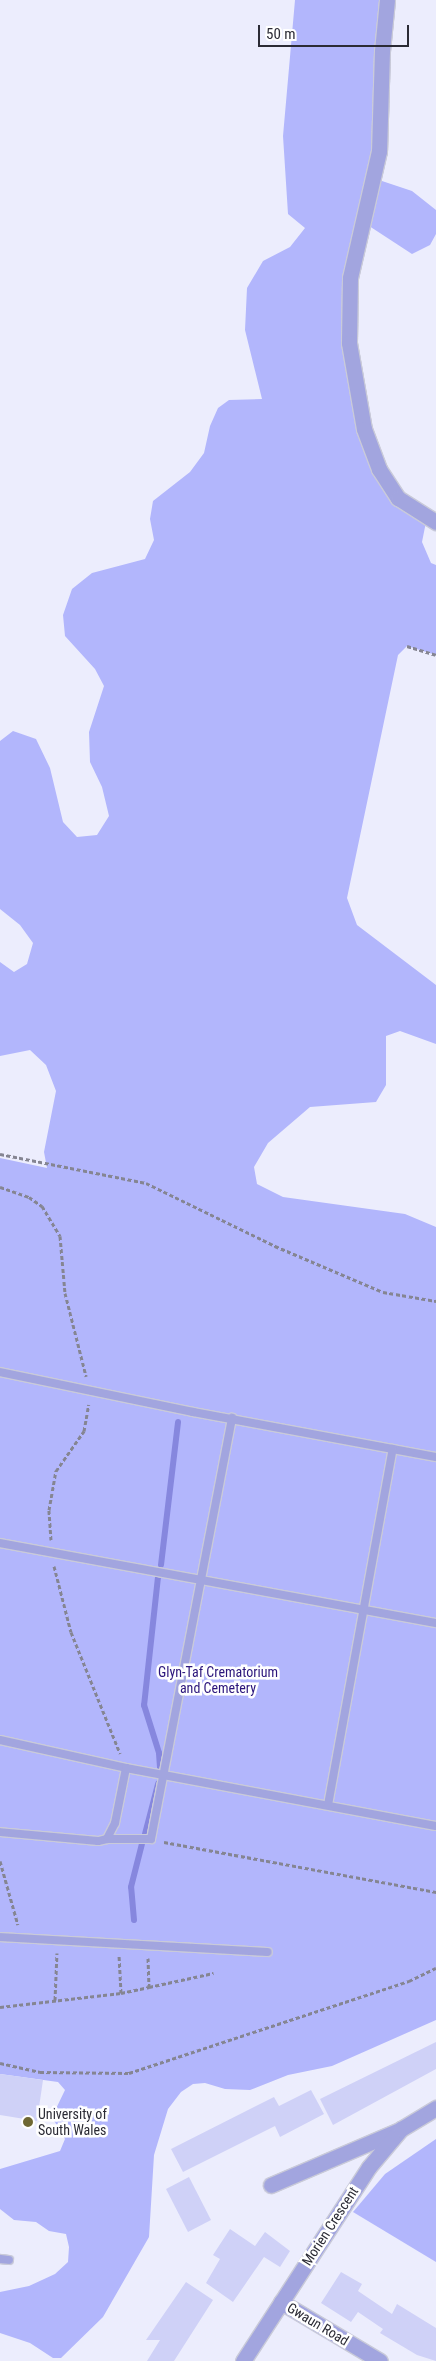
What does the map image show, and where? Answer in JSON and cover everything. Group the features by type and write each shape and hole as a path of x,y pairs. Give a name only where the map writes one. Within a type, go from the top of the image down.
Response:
{"street":[{"path":"387,0 382,51 379,151 350,278 349,343 364,429 380,469 398,498 436,522"},
{"name":"Morien Crescent","path":"243,2361 368,2167 401,2129 436,2108"},
{"path":"271,2185 401,2129"},
{"name":"Gwaun Road","path":"281,2302 380,2361"}],"lane":[{"path":"0,1372 90,1389 192,1412 436,1457"},
{"path":"0,1832 98,1841 107,1838 151,1839 232,1418"},
{"path":"328,1805 362,1610 393,1449"},
{"path":"0,1543 200,1578 436,1623"},
{"path":"0,1740 126,1768 436,1826"},
{"path":"107,1838 115,1822 126,1768"},
{"path":"0,1937 119,1946 148,1945 268,1952"},
{"path":"0,2259 10,2260"}],"path":[{"path":"407,646 436,655"},
{"path":"0,1154 146,1184 275,1246 383,1292 436,1301"},
{"path":"0,1187 29,1196 42,1206 60,1236 66,1293 90,1389 84,1431 56,1471 51,1487 49,1510 52,1552 71,1632 126,1768"},
{"path":"151,1839 436,1892"},
{"path":"0,1861 18,1927 18,1939"},
{"path":"55,2000 57,1942"},
{"path":"148,1945 149,1987"},
{"path":"119,1946 121,1993"},
{"path":"0,2063 40,2072 129,2073 409,1981 436,1968"},
{"path":"0,2007 121,1993 213,1973"}],"green space":[{"name":"Glyn-Taf Crematorium and Cemetery","path":"295,0 388,0 373,178 412,191 436,210 436,234 430,245 412,254 363,222 349,343 379,469 427,517 422,542 431,563 436,565 436,655 407,646 398,655 347,898 357,925 436,985 436,1044 400,1031 386,1036 386,1085 376,1102 310,1107 268,1143 254,1167 257,1184 283,1197 405,1214 436,1227 436,2020 332,2066 288,2075 250,2090 225,2089 205,2083 193,2084 181,2092 168,2109 154,2155 149,2237 103,2317 61,2358 53,2358 30,2343 0,2333 0,2292 29,2286 55,2274 68,2262 69,2247 66,2234 49,2231 36,2222 14,2220 0,2209 0,2169 60,2151 65,2139 52,2117 65,2090 58,2082 0,2074 0,1158 47,1168 44,1152 56,1091 46,1065 30,1050 0,1056 0,962 14,972 27,964 33,943 20,925 0,909 0,741 13,731 36,739 50,768 63,822 77,837 97,835 109,816 102,787 90,762 89,732 104,686 95,669 65,636 63,615 72,589 92,573 145,559 154,540 150,519 153,501 190,472 204,453 210,426 218,408 229,400 262,399 245,330 247,288 263,261 290,247 305,228 288,214 283,136"},
{"path":"436,2139 436,2262 353,2212 385,2174"}],"building":[{"path":"436,2042 436,2069 333,2125 320,2099"},
{"path":"0,2074 43,2080 37,2121 0,2115"},
{"path":"311,2090 324,2114 280,2137 275,2126 183,2172 171,2149 274,2097 279,2106"},
{"path":"189,2177 211,2220 188,2232 166,2189"},
{"path":"230,2229 255,2246 265,2232 290,2251 280,2267 264,2257 233,2302 206,2283 220,2259 213,2255"},
{"path":"341,2272 362,2284 358,2291 392,2314 397,2304 436,2328 436,2361 417,2355 380,2333 383,2329 358,2312 351,2322 321,2303"},
{"path":"186,2282 213,2300 174,2361 147,2361 160,2340 146,2340"}],"waterway":[{"path":"161,1565 178,1422"},
{"path":"158,1577 144,1705 159,1753 160,1769"},
{"path":"145,1834 158,1784"},
{"path":"134,1920 131,1887 142,1844"}],"place":[{"name":"University of South Wales","path":"28,2122"}]}
